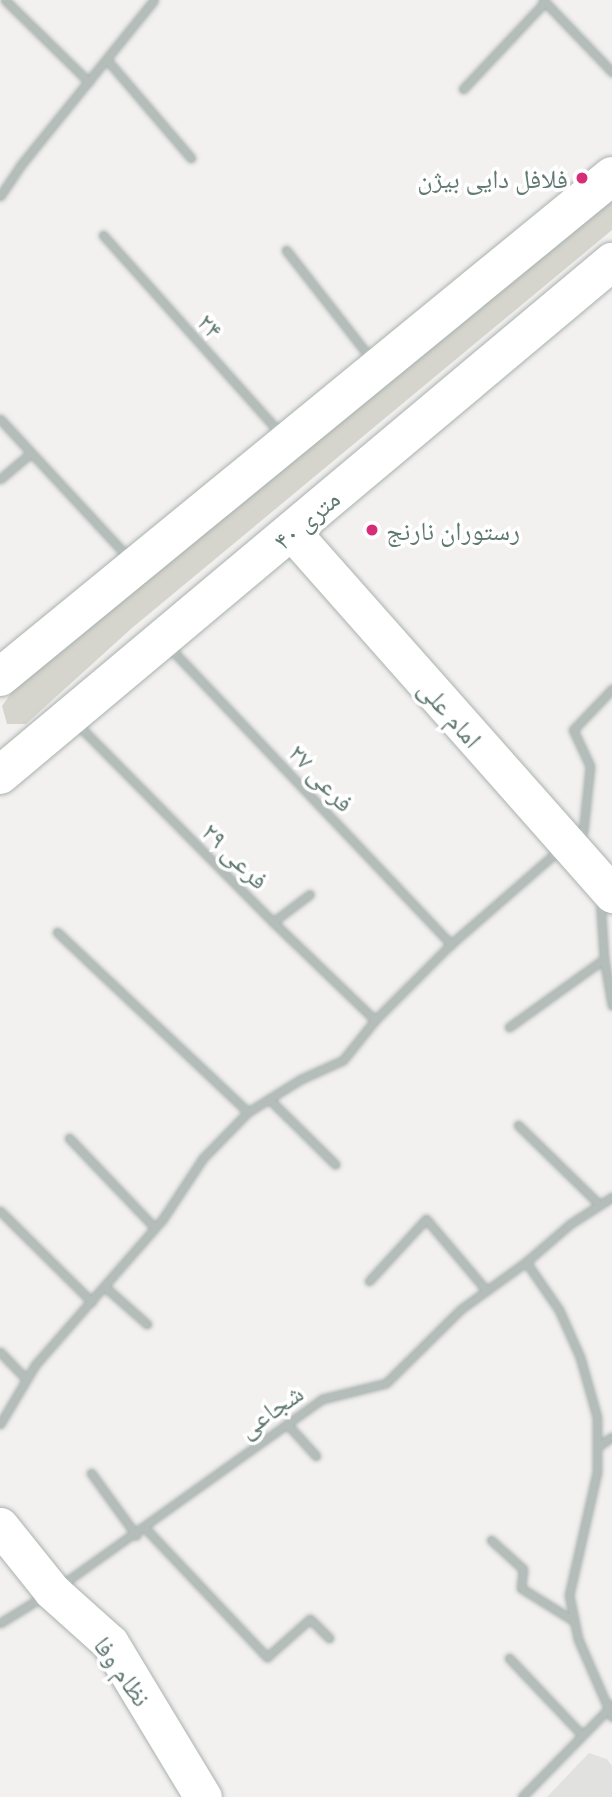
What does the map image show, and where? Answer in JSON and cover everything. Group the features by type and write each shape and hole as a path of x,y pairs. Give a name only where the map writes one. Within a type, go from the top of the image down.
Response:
{"main road":[{"path":"0,677 612,176"},
{"name":"۴۰ متری","path":"0,775 604,273"},
{"name":"امام علی","path":"298,526 608,879"},
{"name":"نظام وفا","path":"0,1526 52,1591 110,1643 203,1797"}],"street":[{"path":"5,0 89,82"},
{"path":"0,196 154,0"},
{"path":"463,89 544,1 612,72"},
{"path":"107,60 191,158"},
{"name":"۲۴","path":"103,235 288,442"},
{"path":"286,250 379,368"},
{"path":"0,419 136,565"},
{"path":"0,479 32,453"},
{"name":"فرعی ۲۷","path":"162,640 451,944"},
{"path":"0,1424 26,1379 155,1228 203,1158 248,1112 343,1060 375,1020 451,944 574,838 590,766 573,730 612,689"},
{"name":"فرعی ۲۹","path":"70,717 273,922 375,1020"},
{"path":"608,879 604,959 612,1005"},
{"path":"273,922 310,894"},
{"path":"57,932 248,1112"},
{"path":"509,1027 604,959"},
{"path":"269,1099 335,1164"},
{"path":"519,1125 599,1204"},
{"path":"69,1138 155,1228"},
{"name":"شجاعی","path":"0,1623 136,1535 322,1399 386,1383 461,1309 599,1204 612,1197"},
{"path":"0,1211 92,1302"},
{"path":"369,1281 426,1219 486,1290"},
{"path":"526,1262 559,1310 580,1357 597,1417 597,1472 569,1595 578,1639 610,1706 612,1717"},
{"path":"105,1287 147,1324"},
{"path":"0,1352 26,1379"},
{"path":"288,1424 316,1456"},
{"path":"597,1447 612,1437"},
{"path":"91,1473 136,1535"},
{"path":"145,1528 267,1657 310,1619 329,1639"},
{"path":"491,1540 523,1569 521,1588 574,1621"},
{"path":"509,1658 581,1734"},
{"path":"522,1797 610,1706"}],"shaded area":[{"path":"612,199 612,230 132,628 26,724 7,724 2,706 12,692"},
{"path":"589,1753 607,1759 612,1766 612,1797 547,1797"}],"place":[{"name":"فلافل دایی بیژن","path":"582,178"},
{"name":"رستوران نارنج","path":"372,530"}]}
